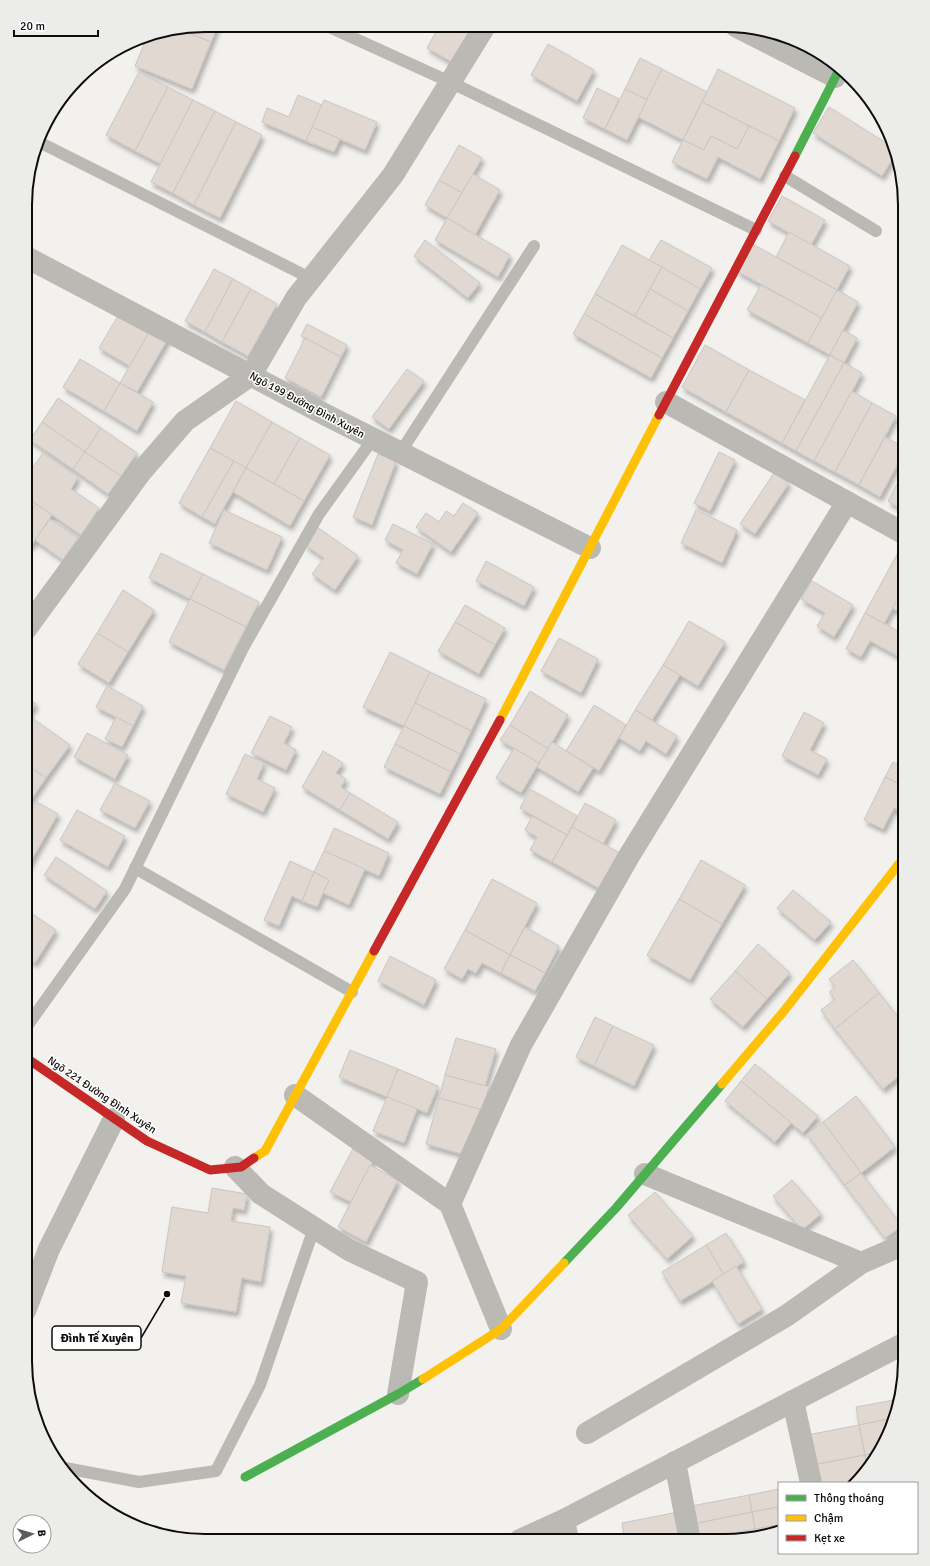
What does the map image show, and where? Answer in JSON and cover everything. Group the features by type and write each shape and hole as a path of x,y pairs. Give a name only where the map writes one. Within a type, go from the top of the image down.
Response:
{"street":[{"path":"32,621 141,472 185,421 250,375 296,298 393,174 481,32"},
{"path":"755,34 831,69"},
{"name":"Ngõ 221 Đường Đình Xuyên","path":"32,1062 147,1142 210,1170 241,1167 264,1152 488,742 837,74"},
{"name":"Ngõ 199 Đường Đình Xuyên","path":"32,260 373,439 590,548"},
{"path":"666,402 898,530"},
{"path":"450,1204 521,1045 629,856 847,502"},
{"path":"245,1477 398,1394 501,1329 616,1208 784,1010 898,865"},
{"path":"295,1095 450,1204 501,1329"},
{"path":"32,1276 49,1249 114,1119"},
{"path":"235,1167 261,1194 314,1228 349,1250 417,1282 398,1394"},
{"path":"645,1174 861,1263"},
{"path":"587,1433 786,1316 861,1263 898,1247"},
{"path":"548,1534 566,1530 675,1462 898,1347"},
{"path":"793,1401 811,1482"},
{"path":"675,1462 689,1534"}],"lane":[{"path":"340,32 450,82 756,230"},
{"path":"43,144 312,278"},
{"path":"785,176 876,231"},
{"path":"400,452 534,246"},
{"path":"32,1019 125,889 243,648 319,514 373,439"},
{"path":"135,868 352,992"},
{"path":"70,1469 139,1482 216,1471 260,1385 314,1228"}],"building":[{"path":"215,32 211,42 187,33"},
{"path":"436,32 469,32 452,62 427,48"},
{"path":"187,33 211,42 192,89 135,66 145,43 150,41 171,35"},
{"path":"548,44 594,70 577,101 531,75"},
{"path":"640,58 662,69 647,100 625,89"},
{"path":"662,69 707,92 683,140 638,117"},
{"path":"718,69 795,108 779,141 702,102"},
{"path":"139,72 168,87 135,151 106,135"},
{"path":"168,87 193,100 161,164 135,151"},
{"path":"597,88 619,99 605,129 583,118"},
{"path":"625,89 647,100 627,140 605,129"},
{"path":"298,95 322,105 306,141 262,122 267,108 289,117"},
{"path":"193,100 215,111 173,193 151,182"},
{"path":"324,100 377,122 365,150 312,127"},
{"path":"702,102 749,126 737,149 711,136 704,150 683,140"},
{"path":"829,107 887,143 892,160 882,176 813,133"},
{"path":"215,111 236,122 194,205 173,193"},
{"path":"236,122 262,135 220,218 194,205"},
{"path":"749,126 779,141 760,179 718,157 707,179 672,162 683,140 704,150 711,136 737,149"},
{"path":"312,127 340,139 334,152 306,141"},
{"path":"459,145 482,158 462,193 439,180"},
{"path":"473,174 500,190 475,235 447,218"},
{"path":"439,180 462,193 447,218 425,205"},
{"path":"782,196 825,220 811,245 768,221"},
{"path":"447,218 510,255 498,277 435,240"},
{"path":"789,232 850,266 837,290 776,257"},
{"path":"425,240 480,283 468,298 414,256"},
{"path":"661,240 712,268 700,289 649,260"},
{"path":"752,244 837,290 822,318 737,271"},
{"path":"622,245 662,267 635,316 595,294"},
{"path":"662,267 700,289 688,311 650,289"},
{"path":"214,269 233,279 205,332 185,321"},
{"path":"233,279 251,289 222,342 205,332"},
{"path":"761,285 822,318 808,343 747,310"},
{"path":"251,289 277,304 248,356 222,342"},
{"path":"650,289 688,311 673,338 635,316"},
{"path":"837,290 858,302 830,355 808,343"},
{"path":"595,294 673,338 662,358 584,314"},
{"path":"122,309 152,327 130,366 99,348"},
{"path":"584,314 662,358 651,378 573,334"},
{"path":"307,324 347,345 341,357 301,336"},
{"path":"152,327 169,337 137,392 120,383"},
{"path":"843,330 857,338 844,363 830,355"},
{"path":"305,338 341,357 321,397 285,378"},
{"path":"705,345 749,370 726,412 682,387"},
{"path":"830,355 844,363 796,451 782,443"},
{"path":"80,359 120,383 104,411 63,387"},
{"path":"844,363 862,373 814,461 796,451"},
{"path":"407,369 424,381 389,429 372,417"},
{"path":"749,370 805,400 782,443 726,412"},
{"path":"120,383 153,402 137,431 104,411"},
{"path":"852,391 872,403 835,472 814,461"},
{"path":"58,398 101,428 85,452 42,422"},
{"path":"236,401 272,422 246,468 210,448"},
{"path":"872,403 896,416 859,485 835,472"},
{"path":"42,422 85,452 73,469 32,441 32,437"},
{"path":"272,422 300,438 274,484 246,468"},
{"path":"101,428 137,453 121,476 85,452"},
{"path":"885,437 898,444 898,463 880,497 859,485"},
{"path":"300,438 330,455 304,501 274,484"},
{"path":"210,448 234,461 202,517 179,503"},
{"path":"85,452 121,476 108,494 73,469"},
{"path":"719,452 735,460 710,511 694,503"},
{"path":"43,453 78,477 71,489 99,508 81,535 32,501 32,469"},
{"path":"378,454 396,461 372,525 353,517"},
{"path":"234,461 246,468 215,524 202,517"},
{"path":"246,468 304,501 290,526 233,492"},
{"path":"774,473 789,483 755,534 740,524"},
{"path":"898,482 898,507 888,501"},
{"path":"32,501 36,504 32,510"},
{"path":"463,503 478,513 451,552 416,527 426,513 439,522 446,511 454,516"},
{"path":"36,504 52,515 32,545 32,510"},
{"path":"224,510 282,537 267,570 209,543"},
{"path":"696,510 737,530 722,563 681,543"},
{"path":"50,519 78,538 63,560 35,540"},
{"path":"393,524 433,544 417,574 396,563 403,550 385,540"},
{"path":"317,527 358,556 335,590 312,574 324,558 305,545"},
{"path":"898,552 898,598 884,624 865,613"},
{"path":"161,553 203,574 190,599 149,578"},
{"path":"486,561 534,587 524,606 476,581"},
{"path":"203,574 259,602 246,627 190,599"},
{"path":"812,581 853,605 834,637 817,626 825,613 801,599"},
{"path":"123,590 154,610 128,652 97,633"},
{"path":"898,597 898,611 892,608"},
{"path":"190,599 246,627 224,670 169,642"},
{"path":"465,605 505,628 495,645 455,622"},
{"path":"865,613 898,631 898,656 870,641 861,657 846,649"},
{"path":"689,621 725,642 698,686 663,665"},
{"path":"455,622 495,645 479,674 438,651"},
{"path":"97,633 128,652 109,683 78,664"},
{"path":"559,638 598,659 581,693 541,671"},
{"path":"390,652 430,672 404,726 363,707"},
{"path":"663,665 680,675 652,720 635,710"},
{"path":"430,672 486,699 471,731 415,703"},
{"path":"107,686 143,706 133,726 96,707"},
{"path":"530,691 568,715 548,749 510,725"},
{"path":"32,701 36,704 32,710"},
{"path":"415,703 471,731 460,754 404,726"},
{"path":"594,705 626,725 599,771 566,751"},
{"path":"635,710 677,736 666,754 646,741 640,751 619,738"},
{"path":"804,712 824,723 810,750 827,759 818,775 782,756"},
{"path":"270,716 292,727 284,743 296,750 286,770 251,753"},
{"path":"116,717 133,726 122,747 105,739"},
{"path":"32,718 70,745 46,778 32,768"},
{"path":"510,725 548,749 539,763 500,740"},
{"path":"404,726 460,754 451,772 395,744"},
{"path":"87,733 128,755 115,779 74,757"},
{"path":"552,742 593,768 578,792 537,767"},
{"path":"395,744 451,772 440,794 384,767"},
{"path":"514,748 539,763 521,793 496,778"},
{"path":"323,751 343,763 336,773 346,779 341,787 350,793 340,810 302,787"},
{"path":"245,754 264,763 257,779 275,788 263,812 226,794"},
{"path":"893,762 898,764 898,784 885,777"},
{"path":"32,768 46,778 32,798"},
{"path":"885,777 898,784 898,810 894,808 883,829 864,820"},
{"path":"115,783 150,801 135,828 100,810"},
{"path":"530,789 577,816 567,835 520,808"},
{"path":"350,793 398,822 388,839 340,810"},
{"path":"37,802 58,814 32,860 32,811"},
{"path":"585,803 616,820 603,844 572,827"},
{"path":"77,810 125,836 108,867 60,840"},
{"path":"532,816 567,835 552,862 530,850 537,837 525,830"},
{"path":"572,827 620,853 600,889 552,862"},
{"path":"334,828 389,853 379,876 324,851"},
{"path":"324,851 365,869 349,905 323,893 329,880 314,872"},
{"path":"56,857 107,891 95,909 44,875"},
{"path":"701,860 745,885 722,924 679,899"},
{"path":"290,861 314,872 302,901 292,896 279,926 264,920"},
{"path":"314,872 329,880 317,907 302,901"},
{"path":"492,879 537,903 510,955 465,930"},
{"path":"793,890 831,922 815,940 777,908"},
{"path":"679,899 722,924 690,980 647,955"},
{"path":"32,914 56,930 35,963 32,961"},
{"path":"525,927 559,946 545,973 510,955"},
{"path":"465,930 510,955 501,973 482,963 476,973 468,969 462,979 444,969"},
{"path":"758,944 790,973 767,999 735,971"},
{"path":"510,955 545,973 535,991 501,973"},
{"path":"390,956 436,980 424,1005 378,981"},
{"path":"853,960 879,993 835,1029 821,1010 835,999 829,992 835,987 829,979"},
{"path":"735,971 767,999 743,1027 710,999"},
{"path":"879,993 898,1017 898,1077 883,1089 835,1029"},
{"path":"595,1017 613,1026 594,1066 576,1057"},
{"path":"613,1026 654,1045 634,1086 594,1066"},
{"path":"456,1038 496,1049 485,1086 445,1075"},
{"path":"350,1050 398,1069 387,1097 339,1077"},
{"path":"755,1064 818,1116 803,1133 741,1081"},
{"path":"398,1069 438,1086 427,1113 387,1097"},
{"path":"445,1075 489,1087 482,1110 439,1098"},
{"path":"741,1081 791,1123 775,1142 725,1101"},
{"path":"856,1096 895,1147 861,1173 823,1122"},
{"path":"387,1097 417,1109 404,1143 373,1131"},
{"path":"439,1098 482,1110 469,1156 426,1144"},
{"path":"823,1122 861,1173 845,1185 807,1134"},
{"path":"355,1145 376,1156 351,1202 330,1192"},
{"path":"370,1165 398,1180 366,1242 338,1227"},
{"path":"861,1173 898,1221 898,1229 885,1238 845,1185"},
{"path":"792,1180 821,1214 802,1230 773,1196"},
{"path":"212,1188 247,1194 244,1210 233,1208 231,1221 270,1227 261,1282 242,1278 236,1312 181,1303 186,1276 162,1272 172,1207 208,1213"},
{"path":"655,1192 693,1236 667,1259 628,1215"},
{"path":"726,1233 744,1262 724,1275 706,1245"},
{"path":"706,1245 724,1275 680,1301 662,1272"},
{"path":"736,1266 762,1309 738,1324 712,1281"},
{"path":"894,1400 888,1419 859,1425 856,1407"},
{"path":"888,1419 871,1454 865,1455 859,1425"},
{"path":"859,1425 865,1455 813,1465 807,1435"},
{"path":"871,1454 866,1461 865,1455"},
{"path":"865,1455 866,1461 848,1482 816,1482 813,1465"},
{"path":"778,1489 778,1507 752,1512 749,1495"},
{"path":"749,1495 752,1512 689,1525 686,1507"},
{"path":"778,1507 778,1525 755,1529 752,1512"},
{"path":"683,1511 687,1534 624,1534 622,1523"},
{"path":"752,1512 755,1529 729,1534 691,1534 689,1525"},
{"path":"778,1525 759,1531 755,1532 755,1529"},
{"path":"755,1529 755,1532 747,1533 729,1534"}],"traffic: fast":[{"path":"795,156 837,74"},
{"path":"564,1263 616,1208 722,1084"},
{"path":"245,1477 423,1379"}],"traffic: slow":[{"path":"500,720 659,415"},
{"path":"722,1084 784,1011 898,865"},
{"path":"254,1158 265,1151 374,951"},
{"path":"423,1379 501,1329 564,1263"}],"traffic: jam":[{"path":"659,415 795,156"},
{"path":"374,951 500,720"},
{"path":"32,1062 147,1141 210,1170 241,1167 254,1158"}],"place":[{"name":"Đình Tế Xuyên","path":"167,1294"}]}
